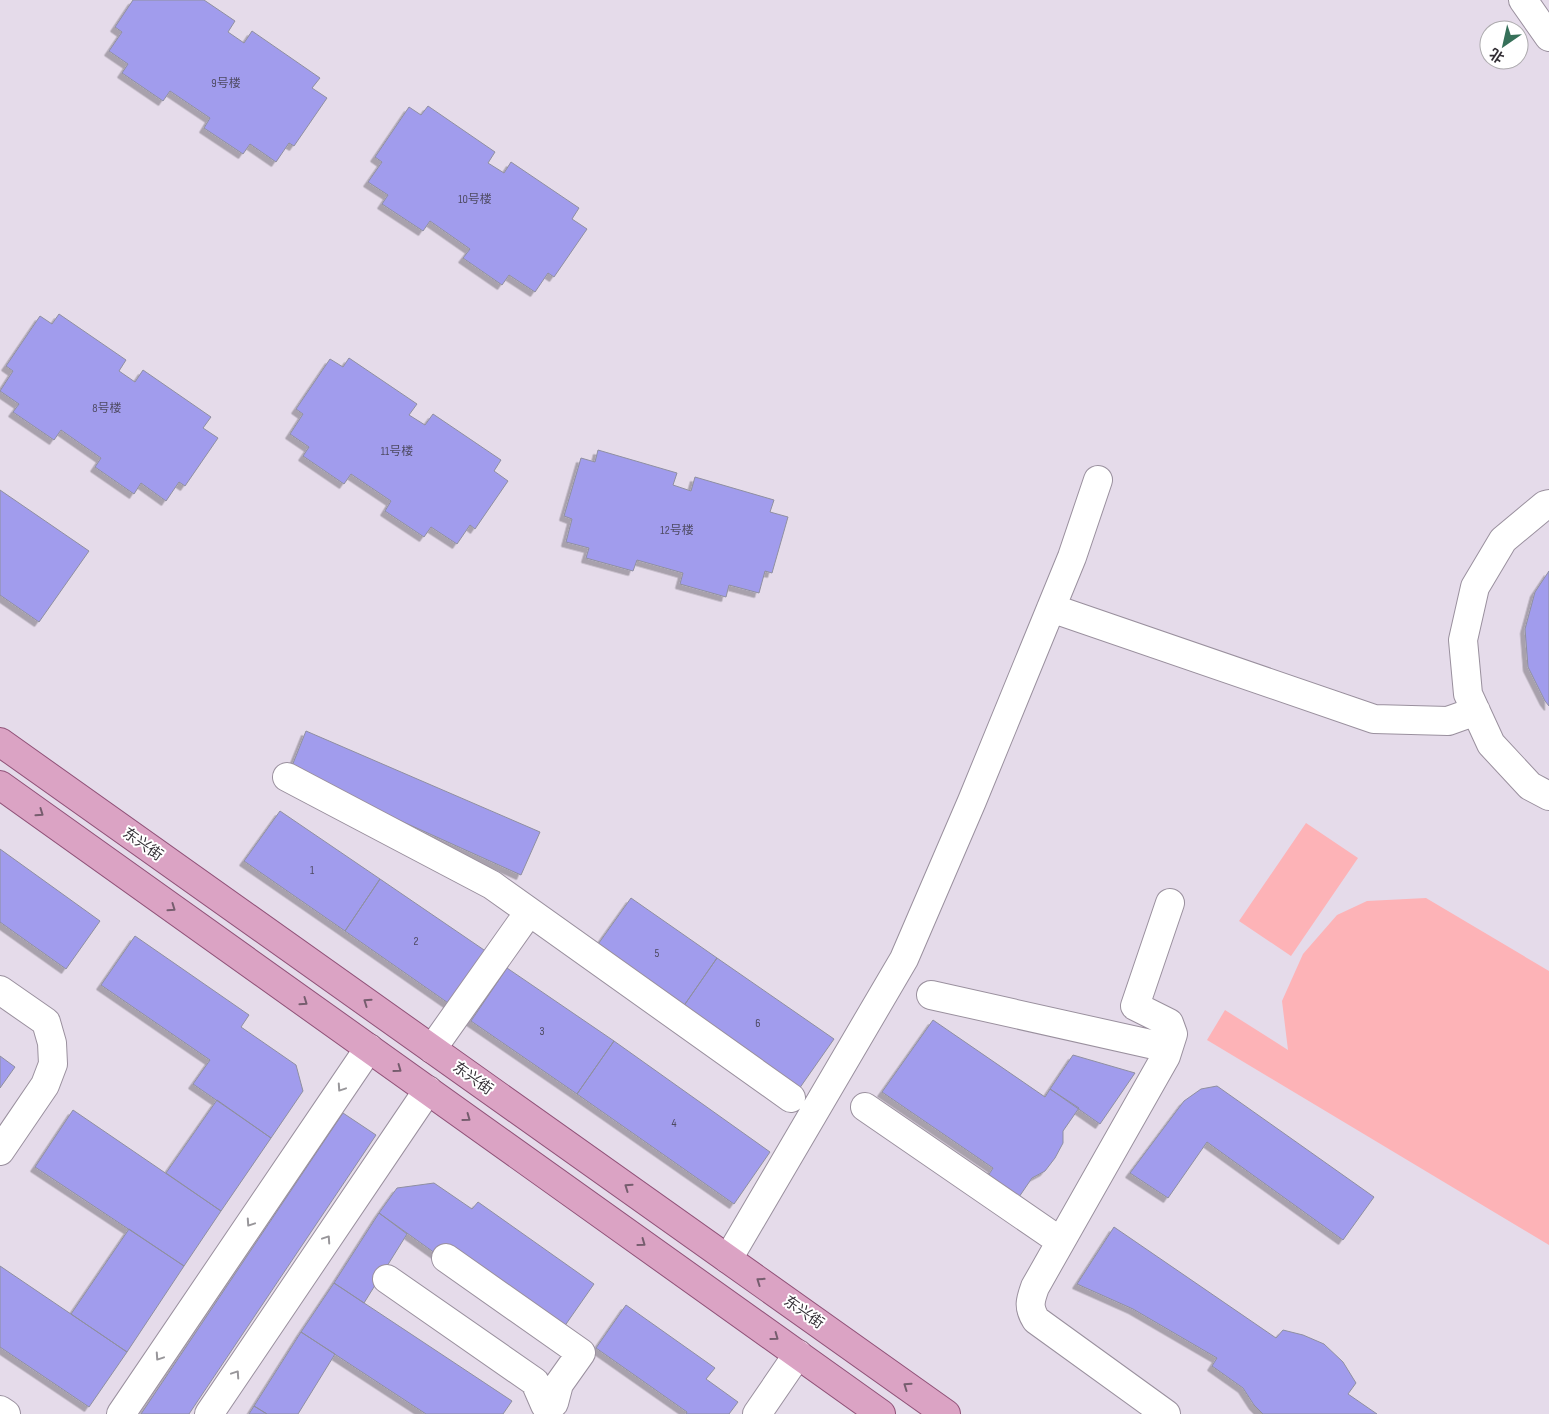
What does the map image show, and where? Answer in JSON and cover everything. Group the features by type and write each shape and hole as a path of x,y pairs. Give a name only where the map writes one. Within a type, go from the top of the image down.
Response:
{"main road":[{"name":"东兴街","path":"0,742 946,1414"},
{"path":"0,785 881,1414"},
{"path":"369,1048 389,1018"},
{"path":"428,1090 440,1054"},
{"path":"798,1354 819,1323"}],"street":[{"path":"1523,0 1549,37"},
{"path":"728,1259 904,959 972,801 1072,557 1098,480"},
{"path":"1549,504 1545,505 1503,540 1475,587 1463,640 1468,694 1491,744 1530,786 1549,796"},
{"path":"1051,608 1374,718 1448,721 1476,711"},
{"path":"287,777 492,886 791,1098"},
{"path":"1166,1414 1036,1320 1030,1310 1034,1286 1166,1056 1173,1034 1169,1023 1135,1006 1170,904"},
{"path":"440,1054 529,912"},
{"path":"0,990 46,1022 52,1043 53,1064 44,1085 2,1144"},
{"path":"931,995 1168,1048"},
{"path":"120,1414 369,1048"},
{"path":"209,1414 428,1090"},
{"path":"865,1108 1060,1241"},
{"path":"446,1258 581,1353 559,1384 551,1409"},
{"path":"387,1279 535,1382 551,1409"},
{"path":"757,1414 798,1354"},
{"path":"0,1410 6,1414"}],"shaded area":[{"path":"1306,823 1358,858 1291,956 1239,921"},
{"path":"1426,898 1549,971 1549,1245 1207,1040 1225,1010 1288,1050 1282,1001 1303,954 1337,915 1367,901"}],"building":[{"path":"133,0 204,0 235,21 228,32 244,43 252,31 320,78 312,88 327,98 294,146 289,143 276,162 250,144 243,154 204,128 210,118 170,91 163,101 122,73 128,64 109,51 122,32 115,27"},
{"path":"428,106 495,152 488,163 504,173 511,162 579,208 572,219 587,229 554,277 548,273 535,292 509,275 502,285 463,258 470,249 430,221 423,231 382,204 388,195 368,182 382,162 375,157 409,107 421,115"},
{"path":"59,314 126,360 119,371 135,382 143,370 211,417 203,428 218,438 185,486 179,482 166,501 141,483 134,494 95,467 101,458 61,430 54,440 13,412 19,404 0,391 13,371 6,366 40,316 52,324"},
{"path":"349,358 417,404 409,415 425,425 433,414 501,460 494,471 508,481 475,529 470,525 457,544 431,527 424,537 385,511 391,501 351,474 344,484 303,456 309,447 290,434 303,414 296,409 330,359 343,367"},
{"path":"598,450 677,473 673,485 691,491 695,477 774,500 770,512 788,517 772,573 765,571 759,593 729,585 726,597 680,584 683,573 637,560 633,571 586,558 589,548 566,542 572,519 564,516 581,458 595,462"},
{"path":"0,490 89,551 39,622 0,595"},
{"path":"1549,571 1549,706 1528,667 1525,629 1535,592"},
{"path":"306,731 540,832 521,875 290,771"},
{"path":"280,811 380,879 345,931 244,861"},
{"path":"0,849 100,921 66,969 0,922"},
{"path":"380,879 487,952 451,1005 345,931"},
{"path":"631,898 717,958 683,1007 596,947"},
{"path":"135,936 249,1015 241,1027 296,1065 303,1091 271,1138 193,1084 210,1060 101,985"},
{"path":"717,958 834,1039 799,1089 683,1007"},
{"path":"507,968 614,1041 577,1094 471,1021"},
{"path":"933,1020 1045,1097 1050,1089 1079,1108 1063,1131 1063,1143 1055,1158 1045,1171 1032,1178 1019,1197 988,1176 993,1168 882,1092"},
{"path":"614,1041 770,1152 734,1204 577,1094"},
{"path":"1073,1055 1135,1073 1100,1124 1050,1089"},
{"path":"0,1056 15,1067 0,1088"},
{"path":"1217,1086 1374,1197 1343,1240 1207,1142 1168,1198 1130,1173 1184,1101 1201,1089"},
{"path":"217,1100 271,1138 221,1211 166,1173"},
{"path":"73,1110 221,1211 184,1266 35,1167"},
{"path":"343,1113 376,1135 189,1414 141,1414"},
{"path":"434,1183 472,1209 478,1202 594,1284 564,1327 439,1256 379,1213 397,1188"},
{"path":"379,1213 407,1234 364,1303 334,1283"},
{"path":"1114,1227 1276,1338 1283,1330 1303,1335 1324,1344 1343,1362 1356,1383 1348,1394 1377,1414 1263,1414 1254,1405 1243,1388 1212,1366 1217,1358 1133,1309 1077,1284"},
{"path":"129,1229 184,1266 127,1352 71,1314"},
{"path":"0,1266 127,1352 89,1407 0,1347"},
{"path":"334,1283 512,1401 503,1414 426,1414 301,1332"},
{"path":"626,1305 715,1368 706,1379 738,1402 729,1414 686,1414 687,1412 596,1348"},
{"path":"301,1332 335,1354 298,1414 267,1414 254,1406"},
{"path":"254,1406 267,1414 249,1414"}]}
